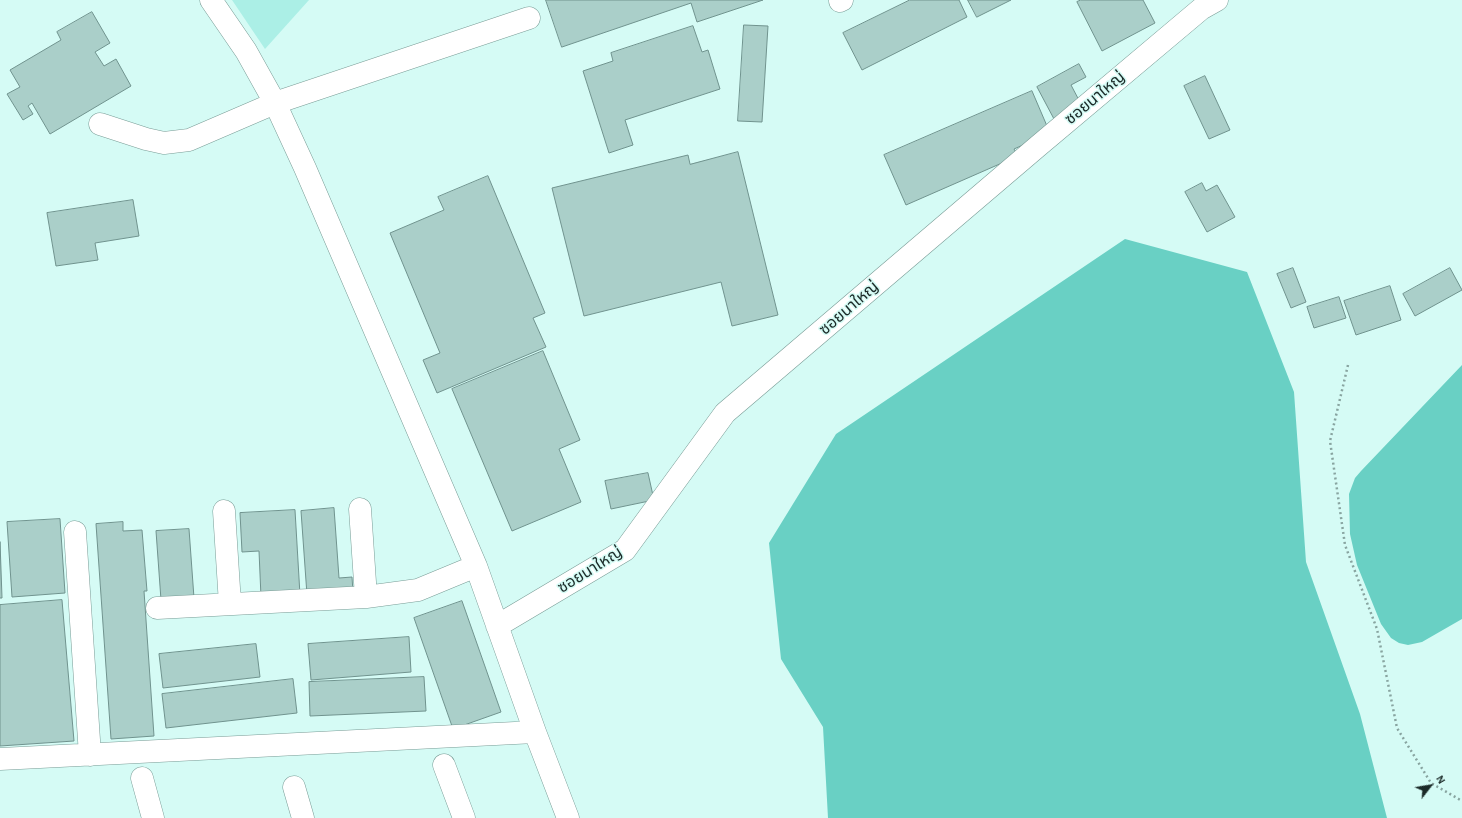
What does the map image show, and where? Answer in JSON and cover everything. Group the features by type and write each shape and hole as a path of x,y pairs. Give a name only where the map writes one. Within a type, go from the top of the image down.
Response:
{"street":[{"path":"211,0 246,51 275,103 305,168 476,566 535,732 568,818"},
{"name":"ซอยนาใหญ่","path":"497,626 625,550 725,413 1205,3"},
{"path":"100,124 146,139 164,143 189,140 275,103 529,18"},
{"path":"360,509 366,597"},
{"path":"224,511 230,604"},
{"path":"75,532 90,754"},
{"path":"157,608 366,597 418,590 476,566"},
{"path":"0,759 535,732"},
{"path":"444,765 464,818"},
{"path":"142,778 153,818"},
{"path":"294,787 303,818"}],"path":[{"path":"1348,365 1330,441 1345,545 1377,629 1397,728 1431,783 1462,801"}],"shaded area":[{"path":"232,0 309,0 265,49"},
{"path":"1125,239 1247,272 1294,392 1306,562 1360,714 1387,818 828,818 823,727 781,659 769,543 836,434"},
{"path":"1462,365 1462,619 1422,642 1408,645 1399,643 1391,638 1381,624 1357,565 1350,534 1349,494 1355,478 1361,471"}],"building":[{"path":"546,0 763,0 697,22 691,3 562,47"},
{"path":"910,0 959,0 967,17 862,70 843,33"},
{"path":"968,0 1011,0 977,17"},
{"path":"1081,0 1143,0 1155,23 1102,51 1077,2"},
{"path":"92,12 110,43 95,52 104,66 116,59 131,86 50,134 32,103 28,106 33,114 23,120 7,94 20,87 10,70 61,40 57,32"},
{"path":"744,25 768,26 762,122 738,121"},
{"path":"693,26 702,52 708,50 720,89 625,120 633,145 609,153 583,71 613,61 611,53"},
{"path":"1079,64 1086,77 1071,85 1081,104 1054,119 1037,87"},
{"path":"1205,76 1230,130 1209,139 1184,86"},
{"path":"1032,91 1050,133 1014,149 1018,156 906,205 884,155"},
{"path":"738,152 778,315 732,326 721,282 584,316 552,188 688,155 690,164"},
{"path":"488,176 545,313 533,318 546,347 437,393 423,360 440,353 390,233 444,210 438,197"},
{"path":"1202,183 1206,191 1217,185 1235,217 1207,232 1185,192"},
{"path":"133,200 139,236 95,243 98,260 56,266 47,213"},
{"path":"1293,268 1306,302 1291,308 1277,274"},
{"path":"1450,268 1462,290 1415,316 1403,294"},
{"path":"1390,286 1401,320 1356,335 1344,301"},
{"path":"1339,297 1346,318 1314,328 1307,307"},
{"path":"543,351 580,440 559,449 581,502 512,531 452,389"},
{"path":"648,473 654,500 611,509 605,481"},
{"path":"334,508 339,578 352,577 353,592 307,595 301,511"},
{"path":"295,510 300,595 261,597 259,551 242,552 240,513"},
{"path":"60,519 65,593 12,597 7,522"},
{"path":"123,522 123,531 142,530 147,591 144,591 154,736 111,739 96,524"},
{"path":"189,529 194,598 161,600 156,531"},
{"path":"0,542 2,598 0,598"},
{"path":"62,600 74,741 0,746 0,605"},
{"path":"462,601 501,712 453,729 414,618"},
{"path":"409,637 411,672 311,680 308,644"},
{"path":"256,644 260,677 163,688 159,654"},
{"path":"424,677 426,711 310,716 309,682"},
{"path":"293,679 297,713 166,728 162,694"}]}
